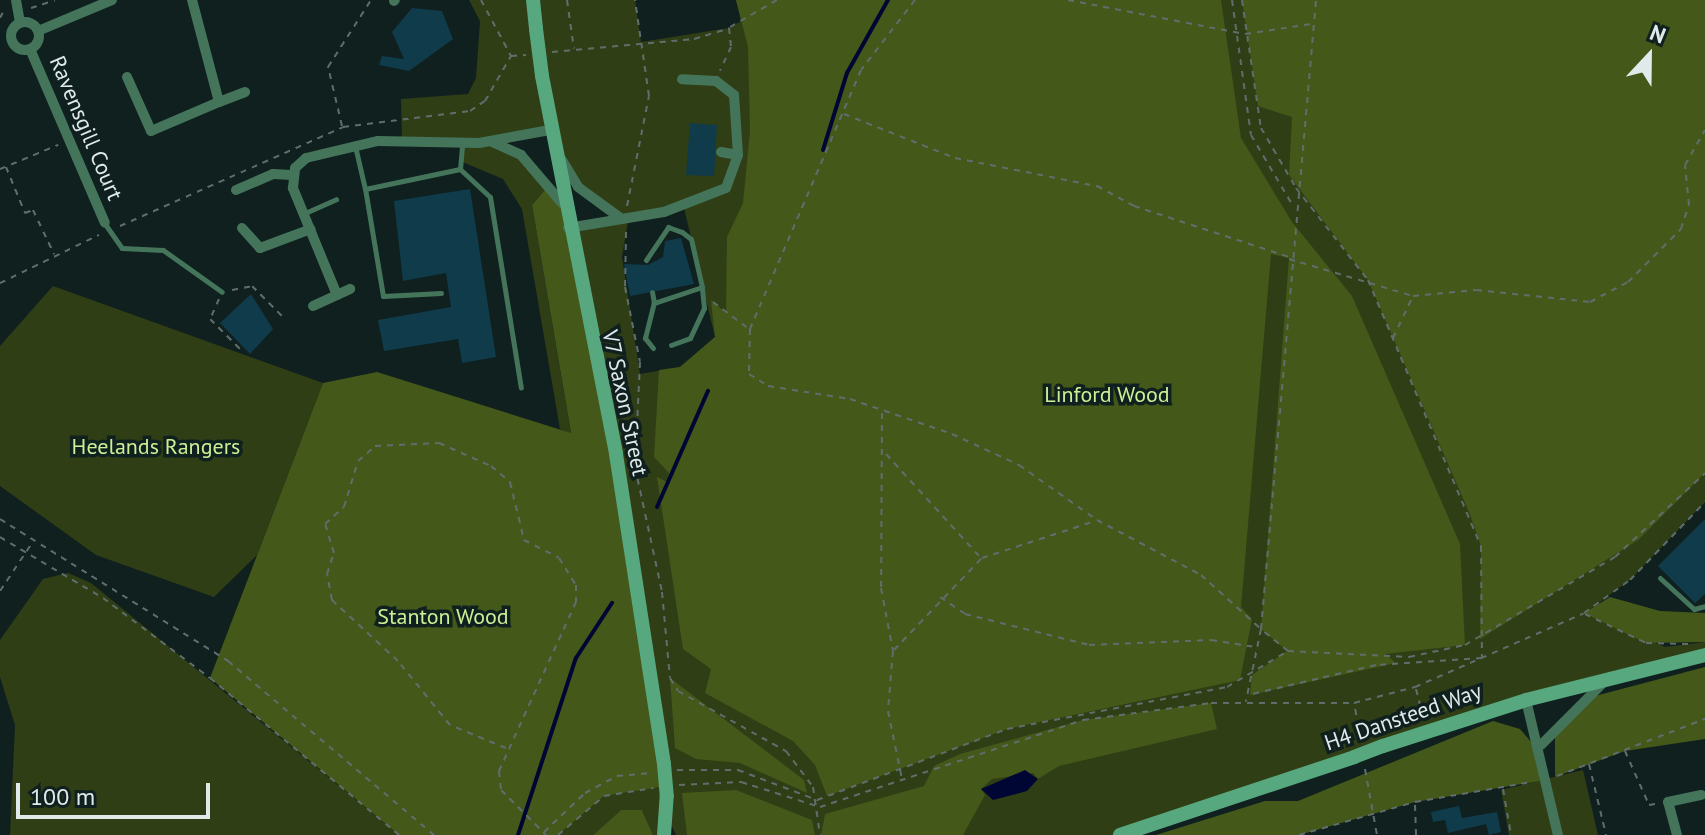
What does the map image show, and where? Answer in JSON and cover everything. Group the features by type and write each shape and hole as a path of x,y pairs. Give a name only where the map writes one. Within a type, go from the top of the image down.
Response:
{"street":[{"path":"12,42 20,23 16,0"},
{"path":"0,46 12,42 30,49 38,31 112,0"},
{"path":"192,0 219,102"},
{"name":"V7 Saxon Street","path":"533,0 562,203 616,454 664,764 668,817 664,835"},
{"path":"20,23 38,31"},
{"name":"Ravensgill Court","path":"30,49 106,227"},
{"path":"127,77 151,131 245,92"},
{"path":"724,87 735,77"},
{"path":"567,228 624,216 664,212 726,188 738,155 737,105 724,87 682,79"},
{"path":"292,175 306,158 354,145 490,141 550,130 578,187 624,216"},
{"path":"490,141 521,155 562,203"},
{"path":"721,152 738,155"},
{"path":"236,190 273,174 292,175"},
{"path":"292,175 337,295"},
{"path":"242,228 260,248 311,229"},
{"path":"313,306 350,289"},
{"name":"H4 Dansteed Way","path":"1120,835 1360,757 1427,730 1611,676 1705,655"},
{"path":"1541,745 1611,676"},
{"path":"1526,700 1541,745 1558,835"},
{"path":"1677,835 1668,802 1701,795"},
{"name":"V7 Saxon Street","path":"668,817 676,835"}],"lane":[{"path":"460,169 462,143"},
{"path":"354,145 365,189 383,296 441,293"},
{"path":"365,189 460,169"},
{"path":"460,169 490,197 521,388"},
{"path":"304,213 336,199"},
{"path":"664,212 668,227 691,239 704,308 690,338 671,345"},
{"path":"106,227 122,248 163,250 222,292"},
{"path":"646,260 668,227"},
{"path":"654,303 702,287"},
{"path":"652,292 654,303 645,338 653,348"},
{"path":"1660,578 1694,609 1705,606"}],"path":[{"path":"343,127 328,67 371,0"},
{"path":"567,0 574,50"},
{"path":"635,0 648,122 625,200 622,257 640,362 635,467 662,592 670,678 678,691 786,751 820,807 820,835"},
{"path":"640,42 729,28 777,0"},
{"path":"915,0 861,70 750,329 744,359 758,381 882,412 1019,465 1097,520 1201,575 1288,651 1409,657 1480,639 1627,549 1705,473"},
{"path":"1068,0 1245,34 1313,24"},
{"path":"1232,0 1234,32 1251,135 1294,207"},
{"path":"1242,0 1261,128 1296,188 1368,280 1481,546 1482,658"},
{"path":"1246,701 1250,695 1261,629 1289,258 1316,0"},
{"path":"724,87 729,28"},
{"path":"843,114 955,158 1097,186 1134,206 1413,296 1476,290 1576,304 1605,296 1681,229 1689,205 1685,165 1705,130"},
{"path":"0,169 69,140"},
{"path":"6,167 25,213 33,210 55,255"},
{"path":"0,283 6,277 106,227"},
{"path":"0,276 6,277"},
{"path":"242,351 210,319 222,292 252,286 283,317"},
{"path":"702,287 750,329"},
{"path":"1393,339 1413,296"},
{"path":"882,412 886,454 881,588 893,651 888,711 897,768 903,780"},
{"path":"506,748 450,725 398,661 332,600 327,574 334,553 325,524 344,507 358,461 375,446 439,443 491,466 510,482 524,540 559,558 576,585 576,602 506,748 501,790 545,833 569,805 617,776 738,770 817,800 1007,729 1227,687 1288,651"},
{"path":"886,454 982,558"},
{"path":"558,835 604,796 667,791 730,781 820,807 903,780 960,754 1083,720 1246,701 1354,703 1415,687 1584,613 1630,580 1705,502"},
{"path":"0,519 32,542 228,661 434,835"},
{"path":"893,651 940,597 982,558 1097,520"},
{"path":"0,537 210,678 399,835"},
{"path":"0,591 32,542"},
{"path":"940,597 965,614 1089,645 1211,640 1257,648"},
{"path":"1584,613 1646,643 1692,644"},
{"path":"1250,695 1376,665 1482,658"},
{"path":"1415,687 1427,730"},
{"path":"1354,703 1360,757 1377,835"},
{"path":"1625,751 1649,805 1668,802"},
{"path":"1589,763 1606,835"},
{"path":"1503,788 1511,835"},
{"path":"1415,802 1416,835"},
{"path":"1299,835 1372,812"}],"green space":[{"name":"Linford Wood","path":"469,0 635,0 641,42 729,28 741,21 736,0 1705,0 1705,502 1630,580 1585,613 1665,647 1705,642 1705,656 1614,674 1141,829 1143,835 676,835 668,818 664,835 653,835 642,810 621,810 593,835 558,835 604,796 666,786 567,228 617,218 578,187 550,130 491,141 521,155 549,185 532,205 571,434 560,429 522,209 503,179 460,161 461,143 402,141 401,99 468,94 476,78 480,21","holes":["684,208 715,337 680,367 640,374 622,257 629,216"]},
{"path":"736,0 1221,0 1241,138 1292,222 1352,296 1460,544 1465,645 1385,654 1396,663 1250,695 1252,675 1287,651 1261,629 1289,258 1271,254 1241,607 1252,619 1240,680 1007,729 827,796 815,765 793,741 705,693 711,669 683,649 657,477 667,482 669,473 654,457 659,370 680,367 715,337 711,300 726,313 727,237 743,203 750,131 748,47"},
{"path":"1242,0 1705,0 1705,473 1638,540 1480,639 1481,546 1469,512 1368,280 1289,175 1292,117 1258,106"},
{"name":"Stanton Wood","path":"549,185 562,203 590,343 667,786 604,796 558,835 399,835 210,678 323,383 377,372 571,433 532,205"},
{"name":"Heelands Rangers","path":"53,286 323,383 257,555 214,597 96,555 0,486 0,346"},
{"path":"68,573 91,583 399,835 10,835 15,725 0,677 0,640 43,579"},
{"path":"1610,597 1660,611 1705,613 1705,642 1646,643 1584,613"},
{"path":"1705,667 1705,739 1625,751 1555,777 1555,735 1595,696"},
{"path":"670,678 804,780 807,793 740,763 696,759 675,748"},
{"path":"1211,703 1217,729 1059,766 1038,779 1033,773 992,779 981,789 985,795 963,835 821,835 825,814 924,786 934,766 960,754 1083,720"},
{"path":"1493,721 1520,729 1532,743 1540,781 1415,802 1299,835 1156,835 1265,801 1298,801"},
{"path":"1583,770 1598,835 1509,835 1501,790"},
{"path":"736,790 812,820 815,835 687,835 682,793"},
{"path":"621,810 642,810 653,835 593,835"}],"water":[{"path":"1025,770 1038,779 1027,791 993,800 981,789"}],"building":[{"path":"412,8 442,11 453,39 409,71 379,65 382,56 404,59 392,32"},
{"path":"690,123 717,125 714,176 686,175"},
{"path":"470,189 496,357 462,363 458,339 384,351 378,320 451,307 446,273 403,281 394,201"},
{"path":"681,238 694,284 630,296 624,264 648,265 663,257 665,241"},
{"path":"251,294 273,329 250,354 220,323"},
{"path":"1705,519 1705,594 1695,603 1658,566"},
{"path":"1459,806 1462,818 1497,812 1501,832 1489,835 1486,824 1448,833 1445,820 1433,822 1431,812"}],"waterway":[{"path":"823,150 847,73 888,0"},
{"path":"657,507 708,391"},
{"path":"518,835 576,658 612,603"}]}
